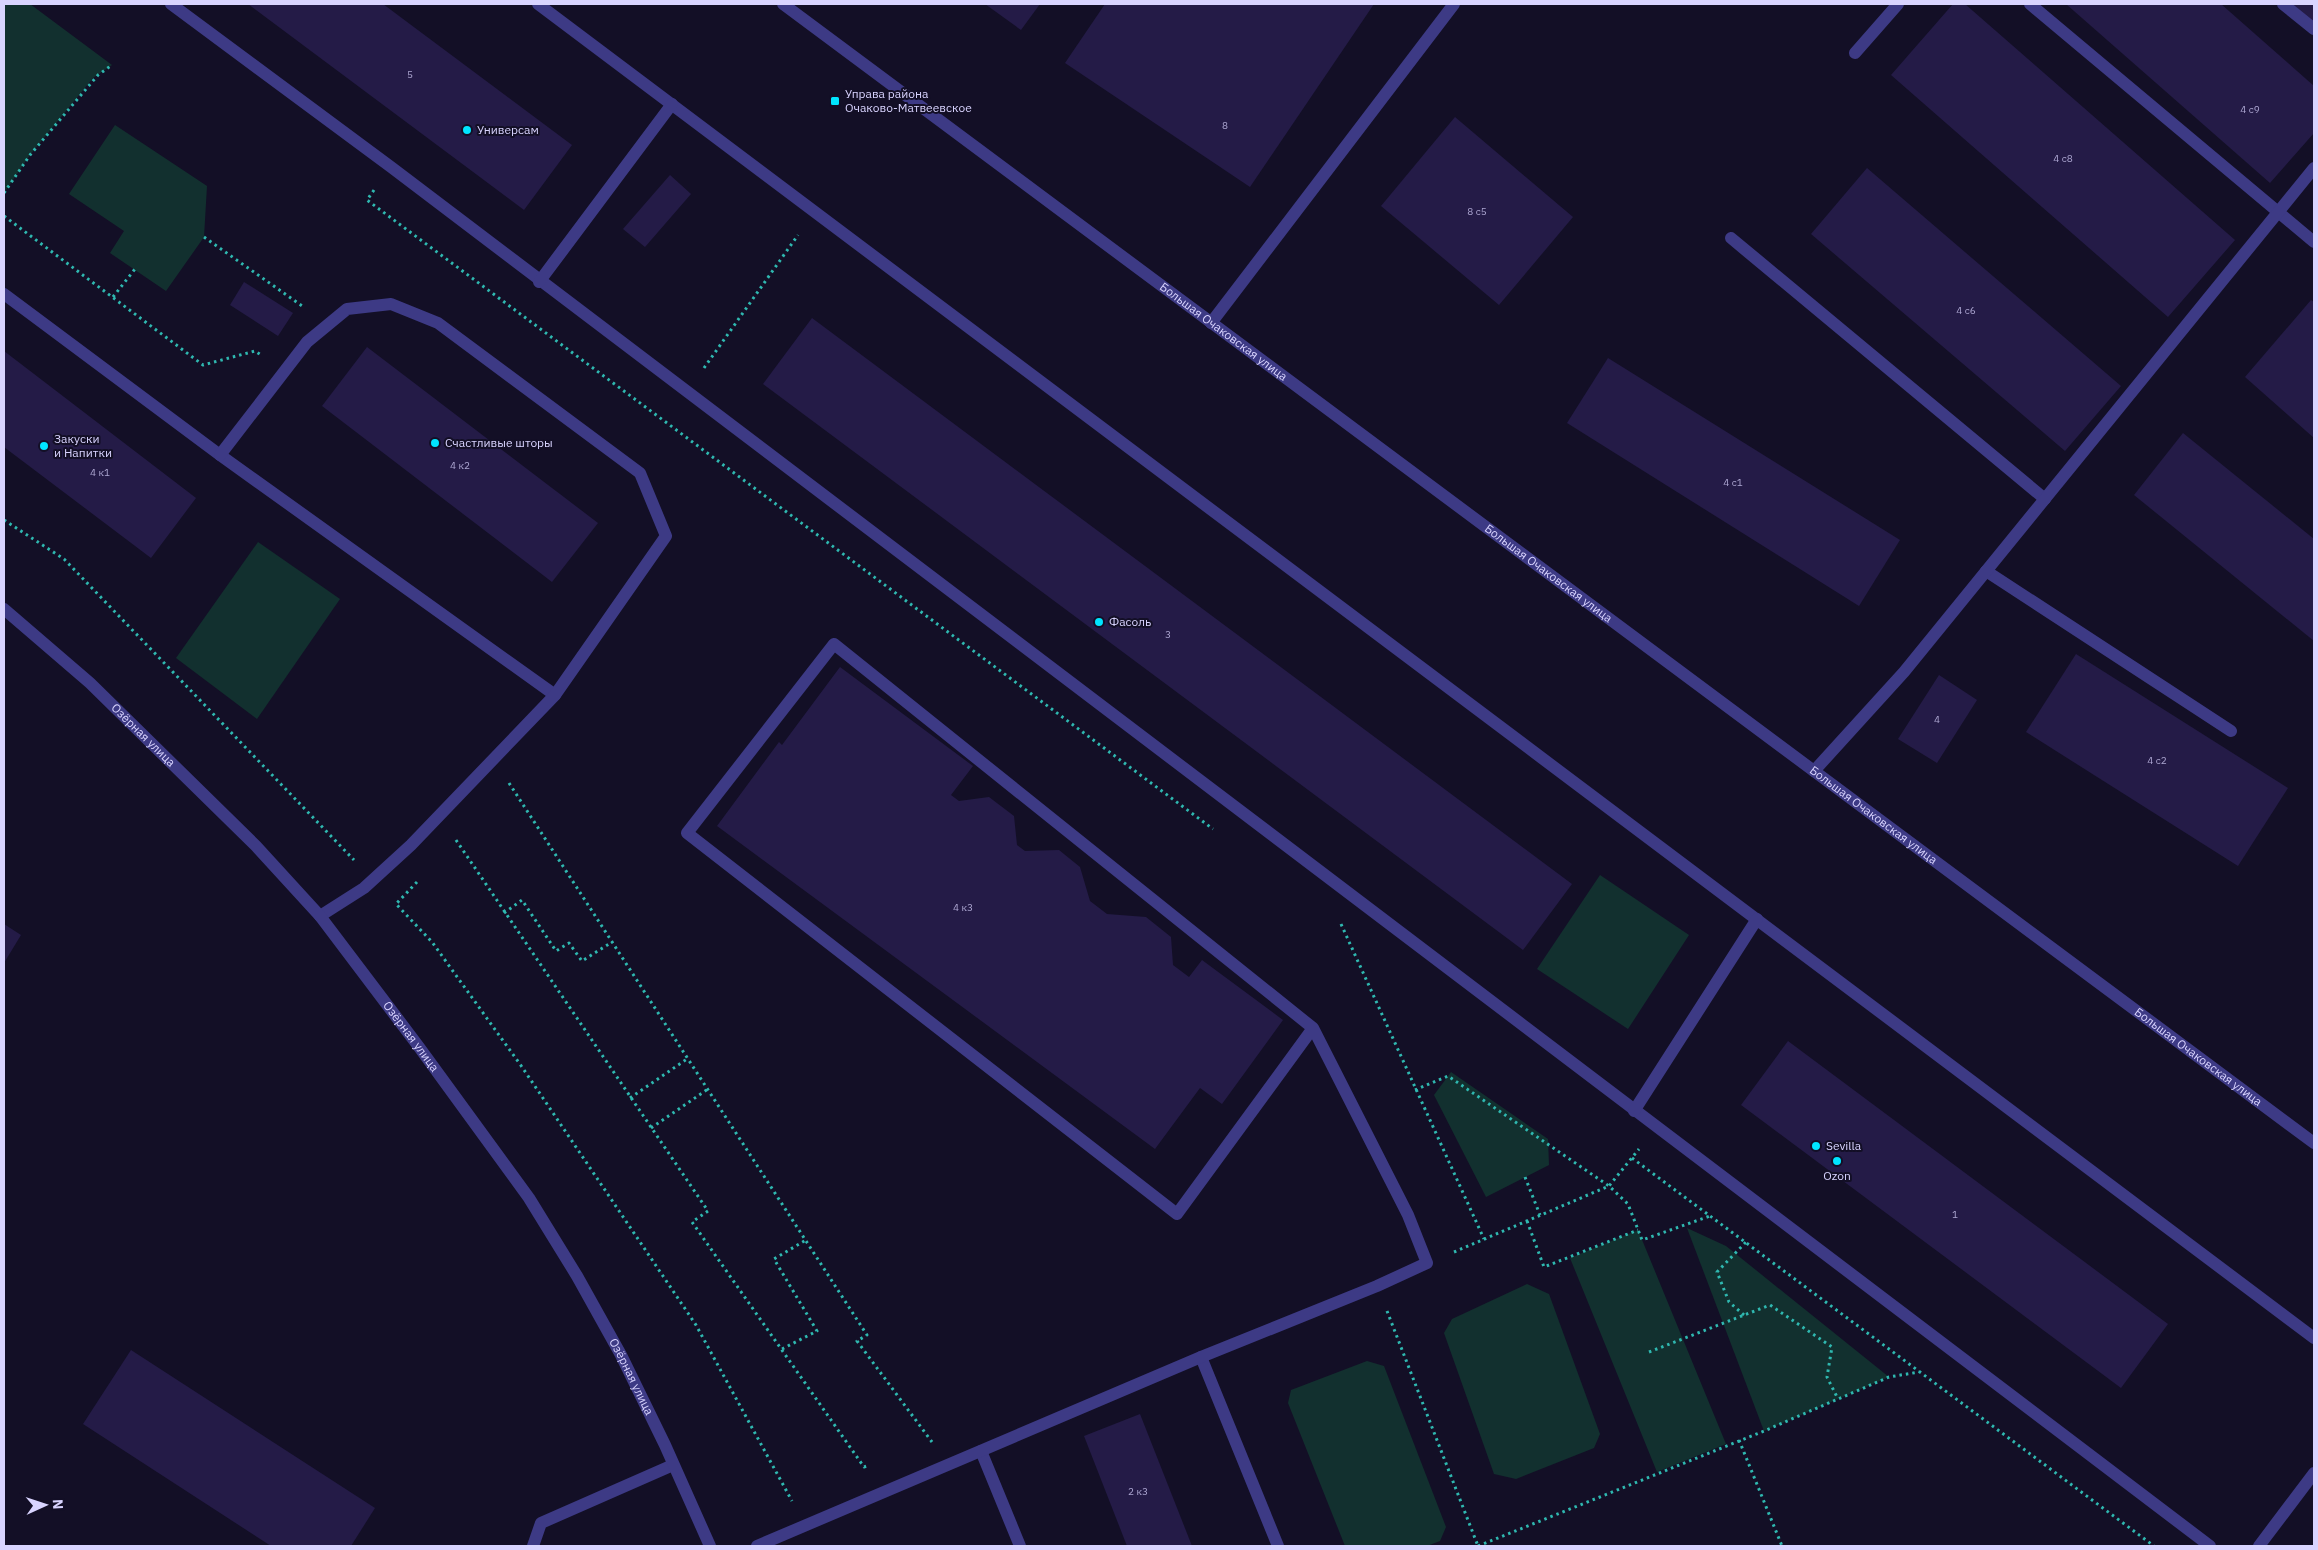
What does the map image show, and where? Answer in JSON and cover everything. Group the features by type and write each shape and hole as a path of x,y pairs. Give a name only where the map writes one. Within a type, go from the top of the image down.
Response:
{"street":[{"path":"170,4 390,168 2210,1546"},
{"path":"538,4 2314,1338"},
{"name":"Большая Очаковская улица","path":"783,4 2314,1143"},
{"path":"1211,323 1454,4"},
{"path":"1855,53 1898,4"},
{"path":"2030,4 2314,242"},
{"path":"2283,4 2314,29"},
{"path":"539,282 672,104"},
{"path":"1814,771 1904,672 2314,168"},
{"path":"1731,238 2045,499"},
{"path":"4,294 220,455 555,695"},
{"path":"220,455 307,342 347,309 391,304 438,323 640,473 666,536 555,695 412,845 364,888 320,916"},
{"path":"1986,571 2231,731"},
{"name":"Озёрная улица","path":"4,609 90,683 147,737 256,846 320,916 529,1198 577,1276 621,1355 710,1546"},
{"path":"757,1546 1201,1357 1377,1286 1427,1263 1408,1215 1313,1028 834,644 687,833 1178,1214 1313,1028"},
{"path":"1634,1111 1757,920"},
{"path":"1201,1357 1278,1546"},
{"path":"981,1451 1020,1546"},
{"path":"533,1546 540,1523 673,1464"},
{"path":"2259,1546 2314,1473"}],"path":[{"path":"4,193 30,156 98,75 112,65"},
{"path":"390,168 367,200 1220,835"},
{"path":"686,393 815,212"},
{"path":"4,216 204,365 255,351 285,370"},
{"path":"204,237 328,324"},
{"path":"113,297 135,269"},
{"path":"4,520 64,559 432,942 528,1075 696,1325 792,1501 800,1498"},
{"path":"490,763 509,784 867,1335 856,1341 948,1465"},
{"path":"503,791 509,784"},
{"path":"462,834 455,841 708,1211 692,1222 864,1467"},
{"path":"396,904 422,876"},
{"path":"504,914 522,900 556,951 569,943 582,961 612,942"},
{"path":"1352,933 1340,924 1484,1239"},
{"path":"630,1098 687,1059"},
{"path":"1416,1090 1448,1076 1609,1186 1628,1204 1642,1240 1710,1216"},
{"path":"651,1128 708,1090"},
{"path":"1427,1263 1609,1186 1640,1147 1632,1142"},
{"path":"1632,1158 2154,1546"},
{"path":"1525,1177 1540,1215"},
{"path":"1527,1221 1544,1267 1638,1230"},
{"path":"782,1349 817,1331 774,1259 806,1240"},
{"path":"1744,1315 1728,1302 1717,1272 1746,1242"},
{"path":"1377,1286 1478,1546 1889,1377 1920,1372"},
{"path":"1650,1352 1770,1305 1832,1348 1827,1377 1838,1399"},
{"path":"922,1444 930,1440"},
{"path":"1739,1440 1782,1546"},
{"path":"856,1470 873,1463"}],"green space":[{"path":"4,4 30,4 112,65 93,78 30,155 4,193"},
{"path":"115,125 207,186 204,237 166,291 110,253 124,231 69,194"},
{"path":"258,542 340,599 257,719 176,658"},
{"path":"1600,875 1689,935 1628,1029 1537,969"},
{"path":"1451,1072 1548,1139 1549,1165 1486,1197 1434,1095"},
{"path":"1687,1228 1726,1246 1889,1377 1764,1431"},
{"path":"1638,1230 1726,1444 1657,1472 1570,1258"},
{"path":"1527,1284 1549,1294 1600,1434 1594,1448 1516,1479 1494,1474 1444,1333 1452,1319"},
{"path":"1367,1361 1384,1366 1446,1527 1440,1541 1427,1546 1345,1546 1288,1403 1291,1390"}],"building":[{"path":"248,4 383,4 572,145 524,210"},
{"path":"985,4 1040,4 1021,30"},
{"path":"1105,4 1374,4 1250,187 1065,63"},
{"path":"1953,4 1965,4 2235,240 2168,317 1891,75"},
{"path":"2066,4 2221,4 2314,86 2314,133 2270,183"},
{"path":"2292,4 2314,4 2314,23"},
{"path":"1455,117 1573,217 1499,305 1381,206"},
{"path":"1867,168 2121,386 2065,451 1811,234"},
{"path":"670,175 691,194 645,247 623,229"},
{"path":"244,282 293,313 278,336 230,305"},
{"path":"2311,300 2314,302 2314,438 2245,377"},
{"path":"812,318 1572,884 1523,950 763,384"},
{"path":"367,347 598,523 552,582 322,406"},
{"path":"4,351 196,498 151,558 4,447"},
{"path":"1608,358 1900,540 1859,606 1567,423"},
{"path":"2183,433 2314,539 2314,641 2134,495"},
{"path":"2076,654 2288,788 2238,866 2026,732"},
{"path":"840,667 973,766 951,795 959,801 989,797 1014,816 1017,845 1025,851 1059,850 1080,867 1090,901 1107,914 1146,917 1171,937 1173,965 1189,977 1202,960 1283,1020 1222,1104 1200,1088 1155,1149 717,826 779,742 782,745"},
{"path":"1939,675 1977,700 1937,763 1898,739"},
{"path":"4,924 21,935 4,963"},
{"path":"1788,1041 2168,1324 2121,1388 1741,1105"},
{"path":"131,1350 375,1508 351,1546 271,1546 83,1424"},
{"path":"1140,1414 1192,1546 1127,1546 1084,1436"}],"place":[{"name":"Управа района Очаково-Матвеевское","path":"835,101"},
{"name":"Универсам","path":"467,130"},
{"name":"Счастливые шторы","path":"435,443"},
{"name":"Закуски и Напитки","path":"44,446"},
{"name":"Фасоль","path":"1099,622"},
{"name":"Sevilla","path":"1816,1146"},
{"name":"Ozon","path":"1837,1161"}]}
